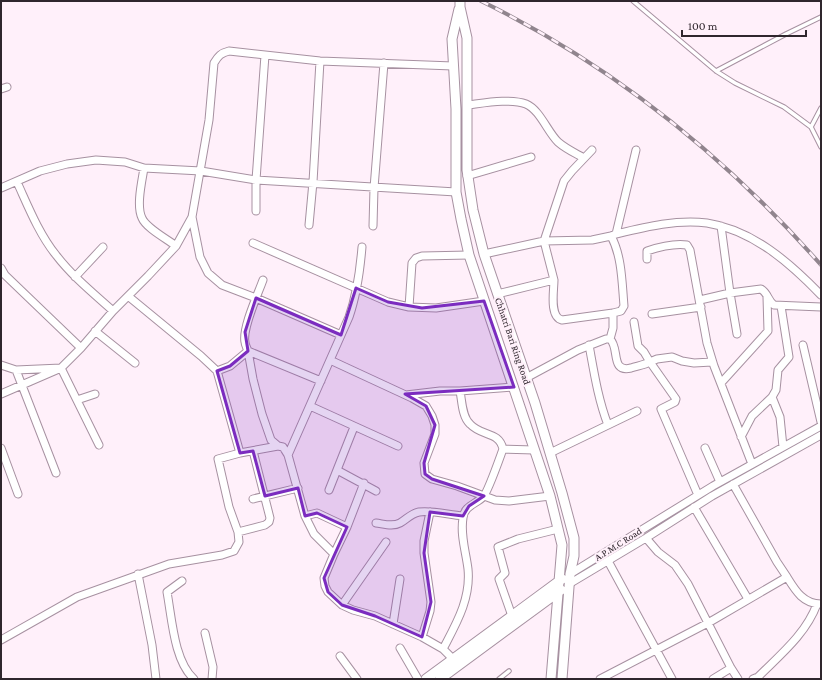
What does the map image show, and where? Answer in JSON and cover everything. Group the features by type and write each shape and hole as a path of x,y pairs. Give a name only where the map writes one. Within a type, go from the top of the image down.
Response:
{"main road":[{"path":"460,4 452,39 456,109 456,192 461,219 469,255 550,496 562,545 559,592 550,679"},
{"name":"Chhatri Bari Ring Road","path":"460,4 467,38 467,176 473,210 484,254 550,453 574,538 574,556 569,584 562,679"},
{"name":"A.P.M.C Road","path":"426,679 570,574"},
{"name":"A.P.M.C Road","path":"440,679 569,584"}],"street":[{"path":"1,394 61,368 81,348 113,311 176,246 192,217 209,120 214,63 222,52 229,51 320,61 453,66"},
{"path":"256,211 256,180 265,55"},
{"path":"309,225 320,61"},
{"path":"373,226 374,188 384,63"},
{"path":"468,105 505,102 526,104 534,109 558,142 584,158"},
{"path":"592,150 564,181 544,241 554,280 553,304 555,316 562,320 613,313 621,311 624,306 614,235 636,150"},
{"path":"467,176 531,157"},
{"path":"1,188 40,171 67,164 96,160 125,162 144,168 201,171 256,180 313,182 374,188 456,192"},
{"path":"144,168 140,205 142,218 147,225 176,246"},
{"path":"17,182 43,236 55,254 75,277 113,311"},
{"path":"192,217 200,257 208,273 222,284 341,335"},
{"path":"484,254 544,241 592,240 668,224 706,223 730,228 757,242 801,274 821,296"},
{"path":"720,226 737,334"},
{"path":"253,242 388,302 410,306 436,308 484,301"},
{"path":"648,259 647,251 661,246 682,244 687,245 690,250 707,343 712,362 752,464"},
{"path":"288,455 352,308 360,271 362,246"},
{"path":"75,277 104,247"},
{"path":"410,306 412,263 416,258 422,256 469,255"},
{"path":"1,268 5,275 81,348"},
{"path":"263,280 245,332 245,342 262,414 270,440 278,446 283,447 288,455 305,516 314,534 334,554"},
{"path":"497,294 554,280"},
{"path":"652,314 700,303 730,294 762,289 765,291 770,303 774,305 821,307"},
{"path":"128,296 217,371 240,453"},
{"path":"721,384 768,331 767,297"},
{"path":"741,437 752,416 772,397 776,390 778,370 789,357 781,306"},
{"path":"610,338 613,328 613,313"},
{"path":"634,322 638,346 644,352 676,399 675,402 661,409 698,495"},
{"path":"95,331 135,363"},
{"path":"526,378 565,356 589,345 610,338"},
{"path":"610,338 613,341 617,364 621,368 626,369 672,356 682,361 694,363 712,362"},
{"path":"589,345 596,386 608,425"},
{"path":"804,345 821,422"},
{"path":"217,371 230,366 248,351"},
{"path":"248,351 321,381"},
{"path":"330,360 406,395 426,406 435,425 435,434 424,463 425,474 432,479 457,486 495,500 509,501 550,496"},
{"path":"1,365 16,370 61,368"},
{"path":"61,368 99,445"},
{"path":"16,370 56,473"},
{"path":"406,395 440,391 514,387"},
{"path":"443,649 464,605 468,589 468,571 462,531 462,516 469,506 484,496 503,449 501,442 497,437 480,432 469,424 465,414 460,391"},
{"path":"77,400 95,394"},
{"path":"772,397 780,417 783,447"},
{"path":"310,406 398,446"},
{"path":"550,453 637,411"},
{"name":"A.P.M.C Road","path":"570,574 720,482 821,426"},
{"path":"329,490 354,427"},
{"name":"A.P.M.C Road","path":"569,584 646,538 694,507 821,435"},
{"path":"1,640 77,597 169,564 222,555 234,551 239,542 238,532 229,507 218,459 240,453 278,446"},
{"path":"1,448 18,494"},
{"path":"705,448 720,482"},
{"path":"503,449 534,450"},
{"path":"238,532 269,522 270,515 253,451"},
{"path":"337,470 364,483 376,491"},
{"path":"364,483 347,527 324,578 325,586 328,592 342,605 353,610 375,616 422,637 443,649 453,660"},
{"path":"733,484 777,562 796,592 803,599 819,604 804,630 758,677 753,679"},
{"path":"253,499 298,488"},
{"path":"694,507 748,599"},
{"path":"376,522 397,525 412,514 421,512 462,516"},
{"path":"422,637 430,611 431,602 424,553 424,541 430,512"},
{"path":"305,516 317,513 347,527"},
{"path":"512,616 499,579 505,573 498,548 518,539 558,529"},
{"path":"646,538 658,552 675,565 688,584 738,679"},
{"path":"342,605 386,542"},
{"path":"608,560 672,679"},
{"path":"138,574 152,645 156,679"},
{"path":"600,679 615,676 656,650 708,623 787,577"},
{"path":"393,624 400,578"},
{"path":"182,581 167,592 181,662 194,679"},
{"path":"205,633 213,667 212,679"},
{"path":"400,648 418,679"},
{"path":"340,656 357,679"},
{"path":"713,679 731,668"}],"lane":[{"path":"633,1 716,71 735,83 784,107 811,127 821,147"},
{"path":"716,71 821,17"},
{"path":"811,127 821,108"},
{"path":"499,679 509,671"}],"highlighted area":[{"path":"356,288 388,302 422,308 484,301 514,387 405,394 426,406 435,425 424,463 425,474 432,479 484,496 469,506 463,516 430,512 424,553 431,602 422,637 375,616 342,605 328,592 324,578 347,527 317,513 305,516 298,488 265,496 253,451 240,453 230,421 217,371 230,366 248,351 245,332 256,298 341,335"}],"railway":[{"path":"481,1 529,26 576,54 621,84 664,116 746,187 821,265"}]}
